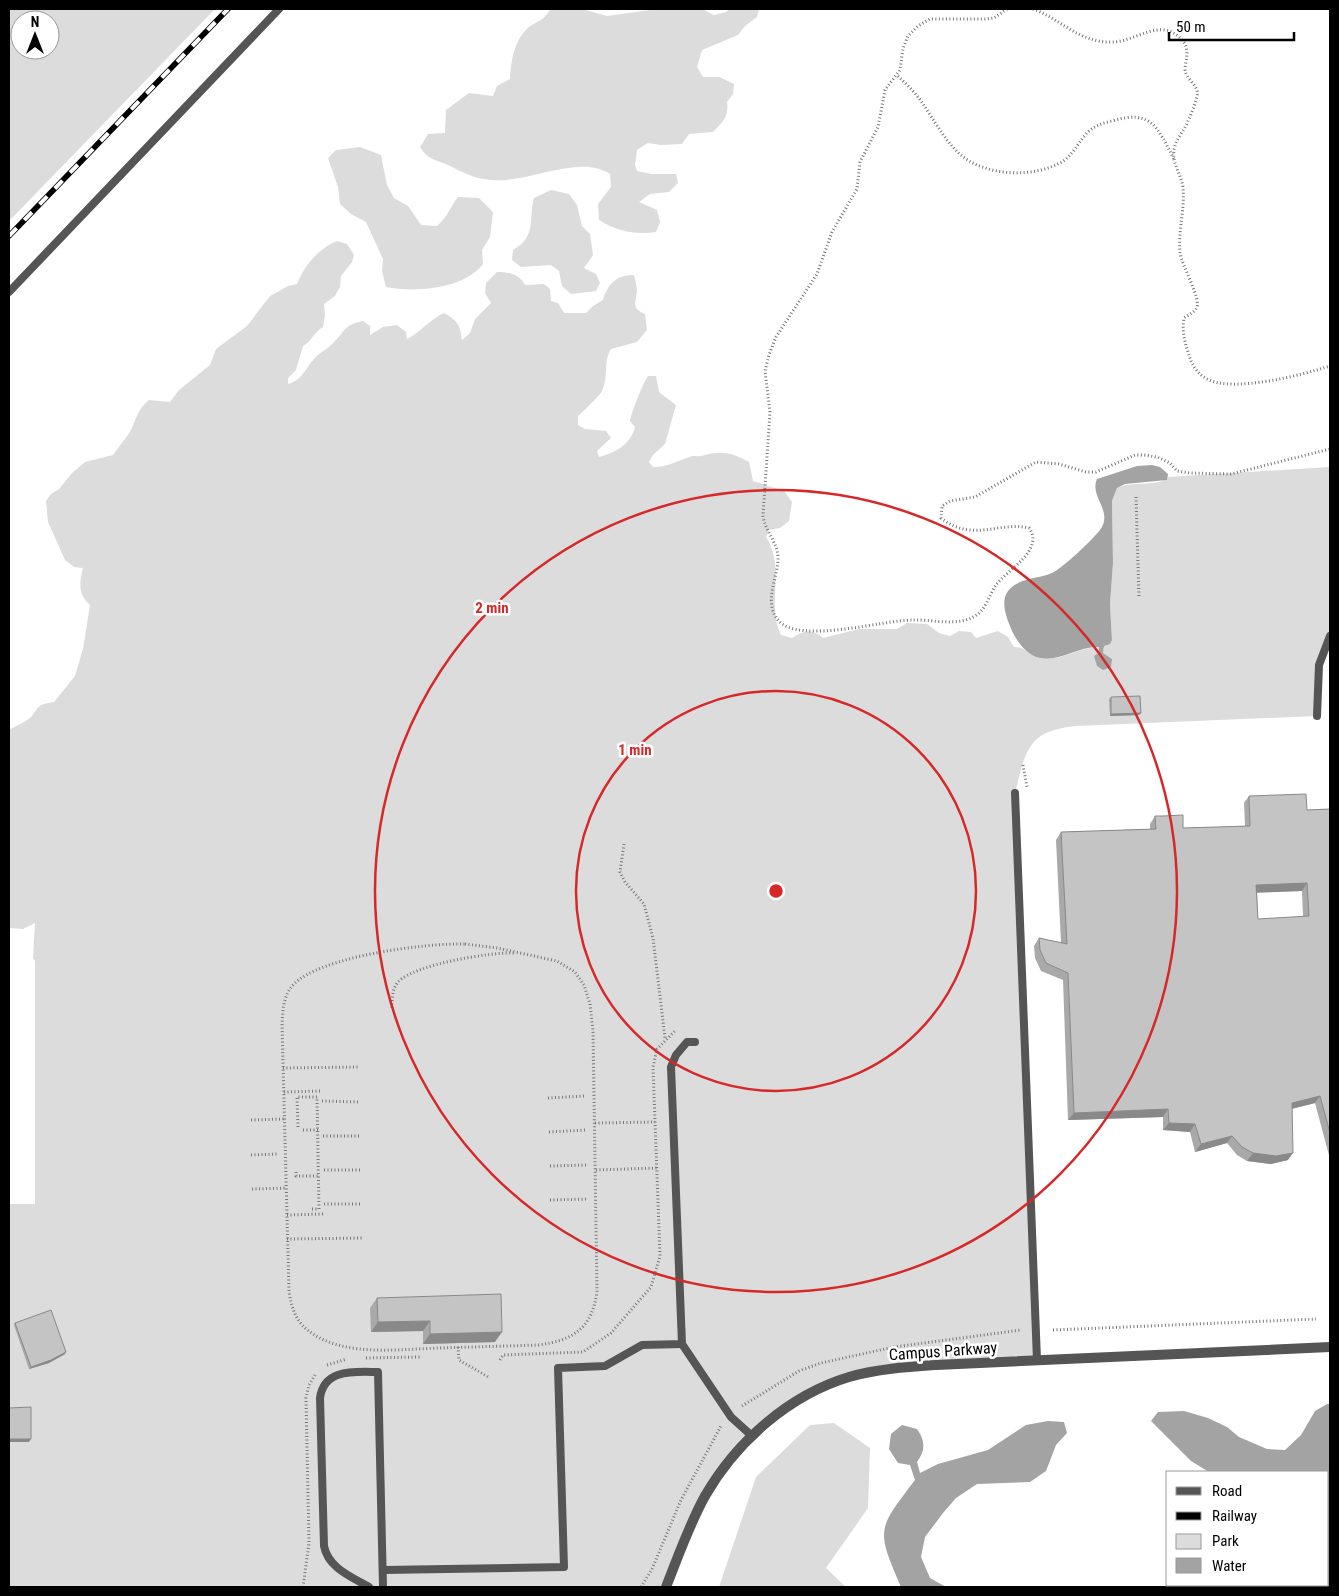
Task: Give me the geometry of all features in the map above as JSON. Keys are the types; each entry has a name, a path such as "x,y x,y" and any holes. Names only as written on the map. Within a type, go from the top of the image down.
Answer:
{"street":[{"name":"Campus Parkway","path":"666,1587 706,1496 724,1469 752,1436 796,1402 826,1386 850,1377 912,1366 1330,1347"}],"lane":[{"path":"9,292 279,9"},
{"path":"1317,716 1319,665 1330,636"},
{"path":"1015,793 1037,1360"},
{"path":"695,1042 687,1042 676,1055 671,1067 682,1344 731,1417 752,1436"},
{"path":"383,1570 564,1567 558,1368 605,1366 642,1345 682,1344"},
{"path":"369,1587 333,1564 327,1556 324,1546 320,1398 326,1382 338,1374 378,1372 383,1587"}],"path":[{"path":"1007,9 994,18 930,19 918,26 908,36 903,48 898,76 882,96 881,116 860,162 857,189 832,232 817,274 776,337 765,371 770,412 763,516 764,527 776,549 778,557 772,597 772,606 778,620 793,629 841,630 911,620 958,621 975,617 982,611 996,585 1019,563 1030,549 1033,539 1032,531 1021,526 974,531 947,522 941,518 942,506 950,501 975,497 1036,462 1059,464 1086,472 1096,472 1135,455 1144,455 1157,457 1170,463 1177,470 1198,474 1231,474 1320,454 1330,449"},
{"path":"1033,9 1044,13 1080,37 1112,42 1157,29 1167,29 1183,41 1187,49 1186,72 1197,91 1197,96 1188,121 1178,138 1174,153 1183,188 1180,252 1183,267 1194,289 1198,305 1196,310 1184,318 1184,340 1190,360 1199,373 1208,380 1250,384 1288,377 1330,366"},
{"path":"898,76 919,98 953,147 972,163 995,172 1014,173 1037,170 1062,162 1088,132 1100,123 1134,115 1147,120 1157,129 1175,161"},
{"path":"1136,497 1139,598"},
{"path":"1023,765 1026,787"},
{"path":"624,844 620,872 625,882 644,904 653,938 665,1039"},
{"path":"432,945 475,945 533,955 563,964 575,972 584,985 592,1016 596,1170 596,1292 593,1310 586,1324 574,1334 549,1343 458,1347 391,1349 354,1347 335,1344 311,1333 300,1323 293,1312 289,1292 282,1019 286,997 294,984 316,970 384,952 432,945"},
{"path":"392,1008 392,994 396,984 416,972 490,953 533,955"},
{"path":"500,1360 503,1355 583,1352 611,1333 641,1302 655,1280 660,1256 654,1057 665,1039 675,1031"},
{"path":"283,1068 359,1067"},
{"path":"284,1092 322,1091"},
{"path":"548,1098 585,1096"},
{"path":"298,1127 298,1097 317,1097 319,1209 311,1209"},
{"path":"322,1101 360,1102"},
{"path":"251,1120 284,1119"},
{"path":"595,1124 655,1122"},
{"path":"303,1130 318,1130"},
{"path":"549,1132 586,1130"},
{"path":"323,1136 360,1136"},
{"path":"251,1155 279,1154"},
{"path":"550,1166 587,1165"},
{"path":"596,1170 657,1168"},
{"path":"324,1170 361,1170"},
{"path":"296,1172 296,1176 319,1176"},
{"path":"252,1189 286,1188"},
{"path":"550,1200 588,1199"},
{"path":"324,1204 362,1204"},
{"path":"286,1215 324,1214"},
{"path":"287,1239 363,1238"},
{"path":"1053,1330 1316,1319"},
{"path":"458,1347 459,1360 490,1378"},
{"path":"391,1349 392,1358"},
{"path":"641,1587 652,1569 681,1500 721,1426"}],"green space":[{"path":"9,9 215,9 9,221"},
{"path":"582,9 607,16 657,9 702,9 714,15 730,9 759,9 757,17 745,26 738,35 702,50 697,67 703,77 719,77 734,84 733,94 727,102 726,115 720,125 713,132 689,134 682,144 661,145 648,143 637,150 635,165 637,171 651,174 676,174 678,183 669,192 650,194 639,202 657,210 660,222 656,232 626,231 612,227 599,220 598,204 611,187 610,174 598,168 568,168 520,178 491,180 469,175 432,159 420,147 428,134 445,133 446,110 469,93 493,96 497,86 510,79 512,58 517,44 529,27 543,18 550,10"},
{"path":"360,147 381,155 387,185 394,198 408,206 421,225 437,226 458,197 479,198 493,212 490,237 482,250 483,264 475,272 452,284 438,287 398,289 386,287 382,271 383,259 366,222 351,214 340,204 338,187 328,158 336,150"},
{"path":"551,190 569,194 577,205 582,226 590,234 593,255 584,268 596,274 600,283 596,291 571,294 562,286 559,271 551,265 521,267 512,260 513,250 521,245 529,233 534,198"},
{"path":"337,241 347,244 354,255 352,262 341,276 340,287 335,296 324,304 323,327 303,346 296,370 288,378 288,384 297,380 317,356 331,345 345,329 352,324 363,321 370,326 370,335 383,327 397,325 406,332 407,339 444,313 457,324 462,340 470,333 475,319 491,303 485,293 486,283 497,272 513,274 520,278 525,285 544,284 550,289 551,301 558,303 564,313 586,313 603,300 614,281 628,275 634,275 637,291 635,305 638,310 645,314 647,330 637,342 611,349 607,359 602,391 578,416 578,425 585,429 606,431 611,438 597,451 599,457 622,447 633,433 635,427 630,421 646,379 648,376 656,376 659,392 676,405 665,444 653,455 649,462 653,467 668,465 692,456 726,453 749,462 753,481 784,491 792,502 789,521 780,528 769,530 766,537 775,561 775,611 777,623 781,635 792,638 800,633 808,632 815,633 823,638 859,629 897,629 907,623 927,624 939,633 950,636 959,631 971,632 976,638 998,631 1008,637 1014,647 1046,659 1100,647 1099,652 1094,656 1112,659 1103,653 1104,646 1112,640 1110,604 1113,563 1112,501 1117,488 1159,482 1168,477 1330,467 1330,636 1324,647 1317,716 1076,726 1047,733 1038,738 1031,745 1022,765 1015,793 1037,1360 849,1377 772,1419 713,1484 666,1587 9,1587 9,1204 35,1204 35,961 33,958 35,923 23,929 9,928 9,730 29,719 41,705 54,702 75,676 83,649 90,605 83,597 80,588 83,568 74,567 65,560 48,522 46,501 85,462 113,455 130,432 139,412 149,400 170,402 179,390 210,365 216,349 247,326 270,296 288,286 297,284 313,258 324,248"},
{"path":"834,1423 870,1448 868,1508 826,1568 846,1587 719,1587 756,1477 810,1425"}],"water":[{"path":"1152,465 1160,467 1168,474 1167,480 1125,484 1117,488 1112,501 1113,563 1110,604 1112,640 1110,644 1104,646 1103,653 1112,659 1111,667 1103,670 1097,666 1094,656 1099,652 1099,647 1092,647 1047,659 1031,655 1018,641 1009,624 1004,600 1007,593 1018,583 1049,574 1063,566 1100,530 1104,523 1104,517 1096,492 1097,479 1137,466"},
{"path":"1330,1404 1330,1587 1211,1587 1329,1586 1329,1471 1207,1471 1191,1461 1151,1421 1158,1412 1184,1411 1208,1418 1227,1427 1239,1437 1267,1449 1285,1450 1301,1435 1315,1411"},
{"path":"1048,1421 1064,1422 1067,1433 1056,1445 1046,1471 1030,1482 977,1484 956,1498 925,1537 921,1557 930,1578 946,1587 901,1587 887,1553 884,1530 893,1510 915,1480 910,1465 898,1463 889,1449 891,1434 902,1425 917,1429 922,1437 923,1445 922,1453 917,1462 920,1473 938,1464 988,1450 1026,1425"}],"building":[{"path":"1140,696 1141,713 1111,714 1111,697"},
{"path":"1306,794 1307,810 1330,809 1330,1133 1320,1096 1292,1103 1293,1153 1276,1156 1253,1153 1242,1147 1232,1136 1201,1144 1195,1124 1169,1123 1168,1109 1074,1113 1068,973 1046,963 1040,950 1039,938 1067,944 1061,832 1156,829 1155,816 1183,815 1183,828 1250,826 1249,796","holes":["1307,883 1309,916 1258,919 1256,885"]},
{"path":"501,1294 502,1332 430,1334 430,1321 378,1322 377,1298"},
{"path":"51,1310 66,1352 31,1367 15,1323"},
{"path":"31,1407 31,1439 9,1439 9,1408"}],"railway":[{"path":"9,236 228,9"}]}
